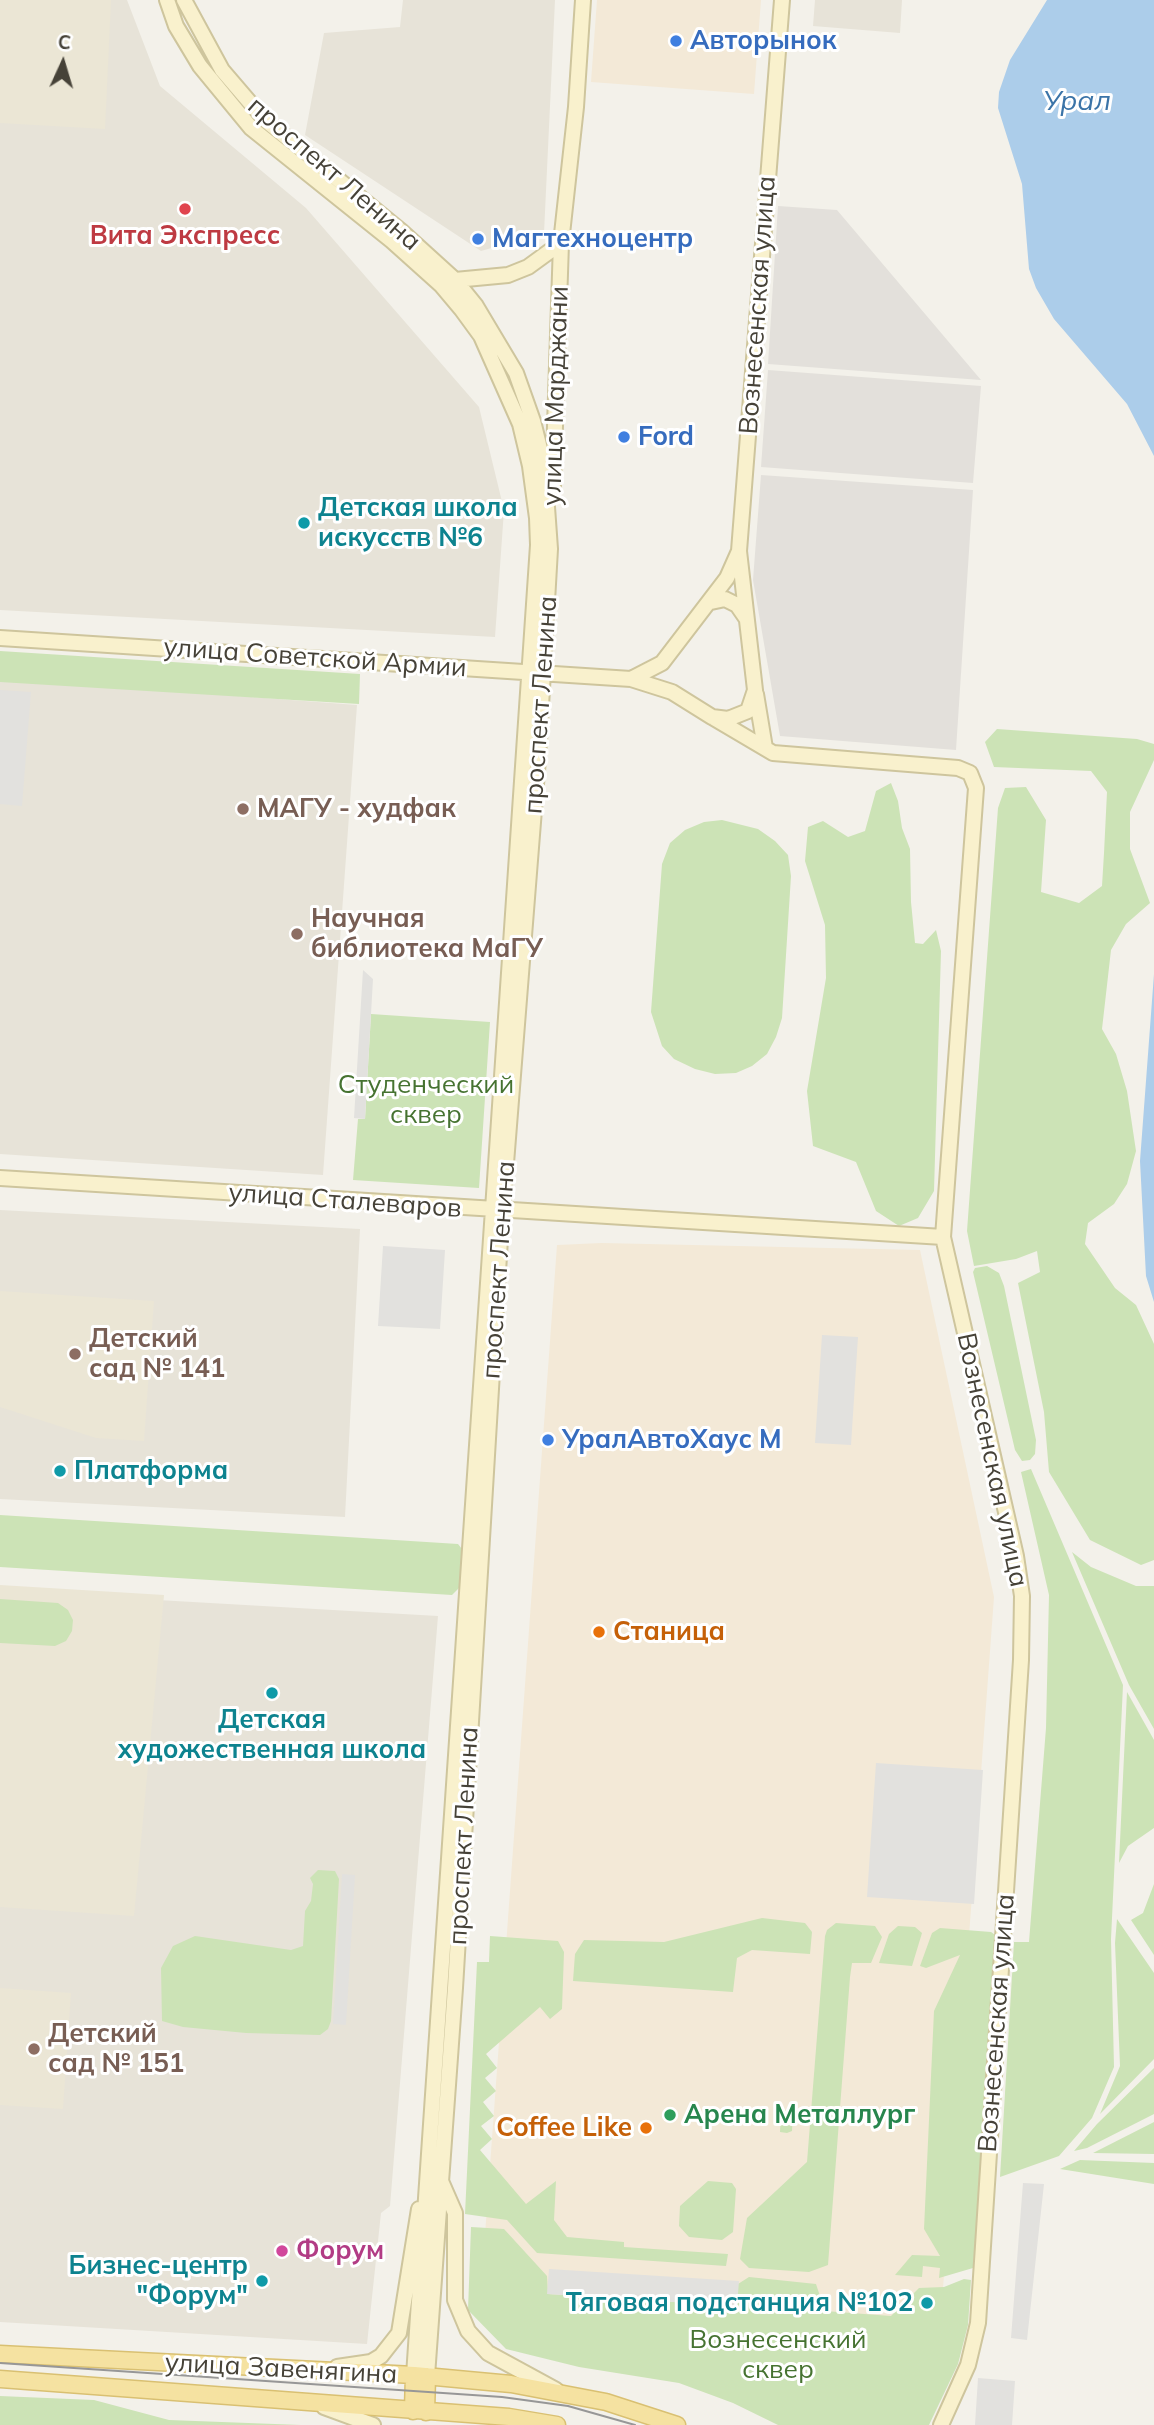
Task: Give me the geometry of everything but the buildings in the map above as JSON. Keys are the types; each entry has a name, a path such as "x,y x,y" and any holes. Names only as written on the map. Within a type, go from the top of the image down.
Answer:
{"main road":[{"name":"проспект Ленина","path":"167,0 176,26 200,65 251,128 393,241 441,285 481,337 520,424 530,466 538,545 536,673"},
{"name":"проспект Ленина","path":"184,0 222,70 264,120 401,231 455,280 492,330 516,373 544,465 550,549 536,673 497,1211 419,2418"},
{"name":"улица Марджани","path":"550,549 561,243 576,107 583,0"},
{"name":"Вознесенская улица","path":"711,602 734,567 739,551 782,0"},
{"name":"улица Марджани","path":"455,280 508,275 528,267 561,243"},
{"path":"739,551 755,690 769,750"},
{"path":"631,679 662,663 711,602 725,599 737,605 747,620"},
{"name":"улица Советской Армии","path":"0,638 631,679 671,692"},
{"path":"662,663 664,684 671,692 769,750"},
{"path":"712,717 738,718 748,711 755,690"},
{"name":"Вознесенская улица","path":"769,750 958,768 974,778 976,788 943,1237 1016,1556 1022,1609 1021,1660 978,2323 968,2365 941,2425"},
{"name":"улица Сталеваров","path":"0,1178 943,1237"},
{"name":"проспект Ленина","path":"316,2370 371,2362 381,2356 399,2333 413,2231 434,2178"},
{"name":"улица Завенягина","path":"434,2178 455,2213 455,2301 468,2331 488,2353 560,2392"},
{"name":"улица Завенягина","path":"0,2354 421,2375 560,2392 606,2402 677,2425"},
{"name":"улица Завенягина","path":"0,2379 313,2403 419,2418 509,2417 556,2425"},
{"name":"улица Завенягина","path":"313,2403 373,2425"},
{"path":"472,2425 509,2417"}],"shaded area":[{"path":"0,0 127,0 160,86 306,208 479,407 504,510 495,637 0,610"},
{"path":"0,0 111,0 105,129 0,123"},
{"path":"403,0 555,0 544,233 481,251 305,135 324,33 400,27"},
{"name":"Авторынок","path":"597,0 761,0 754,94 591,82"},
{"path":"815,0 902,0 900,33 813,26"},
{"path":"778,206 837,210 981,380 768,364"},
{"path":"768,370 981,386 973,483 761,467"},
{"path":"761,475 973,490 956,750 780,736 753,580"},
{"path":"0,678 357,705 323,1175 0,1154"},
{"path":"0,690 31,692 22,806 0,804"},
{"path":"363,970 373,979 365,1119 354,1118"},
{"path":"0,1210 360,1229 345,1517 0,1499"},
{"path":"602,1243 920,1250 994,1597 940,2329 479,2317 557,1245"},
{"path":"383,1246 445,1250 440,1329 378,1326"},
{"name":"Детский сад № 141","path":"0,1291 154,1301 144,1441 96,1438 0,1407"},
{"path":"822,1335 858,1337 851,1445 815,1443"},
{"path":"0,1585 164,1595 134,1916 0,1907"},
{"path":"0,1591 438,1616 390,2206 381,2213 367,2344 0,2322"},
{"path":"876,1763 983,1770 974,1904 867,1897"},
{"path":"342,1874 355,1875 346,2025 333,2024"},
{"name":"Детский сад № 151","path":"0,1988 71,1993 63,2109 0,2105"},
{"path":"1023,2183 1044,2184 1027,2340 1011,2338"},
{"path":"549,2269 739,2281 737,2306 547,2294"},
{"path":"978,2378 1015,2381 1012,2425 975,2425"}],"green space":[{"path":"0,651 360,674 359,704 0,682"},
{"path":"997,729 1137,739 1154,744 1154,760 1130,812 1130,849 1150,903 1126,924 1111,950 1102,1029 1116,1054 1127,1091 1136,1151 1127,1184 1114,1204 1088,1223 1085,1244 1115,1288 1136,1305 1154,1344 1154,1560 1141,1565 1090,1540 1049,1472 1044,1412 1018,1283 1040,1272 1037,1251 1016,1259 974,1266 967,1231 998,808 1005,788 1026,787 1046,820 1041,892 1079,903 1102,886 1104,853 1107,792 1091,771 994,767 985,742"},
{"path":"891,783 910,849 915,943 923,944 936,930 941,951 934,1191 918,1218 899,1226 876,1211 856,1162 813,1146 807,1091 826,978 825,925 805,861 808,827 823,821 848,837 865,831 876,791"},
{"path":"722,820 758,829 775,841 788,855 791,876 782,1018 776,1037 767,1054 752,1066 736,1073 715,1074 695,1069 674,1059 662,1046 651,1012 662,864 670,843 685,830 704,822"},
{"name":"Студенческий сквер","path":"371,1014 490,1022 479,1188 353,1180 358,1119 365,1119"},
{"path":"987,1266 999,1273 1004,1286 1036,1440 1035,1454 1030,1460 1022,1461 1015,1450 973,1272 975,1268"},
{"path":"1031,1469 1123,1685 1111,1939 1114,2067 1092,2118 1059,2156 1000,2177 1014,1942 1029,1942 1046,1728 1049,1595 1021,1472"},
{"path":"0,1515 458,1544 462,1549 460,1587 452,1595 0,1567"},
{"path":"1072,1552 1091,1567 1136,1586 1154,1586 1154,1729 1129,1685"},
{"path":"0,1599 58,1603 68,1610 73,1620 72,1631 66,1641 55,1646 0,1643"},
{"path":"1127,1692 1154,1740 1154,1828 1128,1846 1119,1863"},
{"path":"318,1870 335,1871 339,1879 331,2021 328,2029 320,2035 246,2033 183,2027 162,2021 161,1968 173,1946 195,1936 291,1950 303,1946 305,1911 311,1901 313,1884 310,1878"},
{"path":"1154,1884 1154,1955 1131,1920 1143,1913"},
{"path":"762,1918 805,1923 812,1932 810,1954 752,1950 737,1958 733,1992 573,1981 575,1954 584,1940 664,1942"},
{"path":"1117,1919 1154,1973 1154,2059 1100,2114 1120,2066 1115,1943"},
{"path":"836,1923 875,1926 882,1937 871,1963 852,1963 828,2265 809,2272 749,2268 740,2259 747,2218 807,2162 825,1936 827,1930"},
{"path":"898,1926 915,1927 922,1933 912,1966 879,1963 889,1934"},
{"path":"940,1928 991,1932 998,1937 973,2268 939,2278 940,2268 923,2266 922,2277 895,2275 912,2255 940,2256 924,2229 934,2011 960,1955 926,1968 920,1966 932,1933"},
{"path":"490,1936 558,1941 564,1952 562,2009 550,2019 540,2007 486,2054 497,2068 485,2078 496,2091 483,2102 494,2116 481,2126 492,2139 480,2150 526,2204 556,2181 554,2220 567,2237 624,2242 624,2247 728,2254 726,2266 537,2253 507,2220 465,2214 477,1962 489,1962"},
{"path":"1154,2068 1154,2114 1087,2148 1074,2151 1097,2124"},
{"path":"781,2110 793,2111 792,2131 787,2133 780,2132"},
{"path":"1154,2122 1154,2154 1093,2153"},
{"path":"1080,2160 1154,2163 1154,2184 1060,2169"},
{"path":"708,2181 732,2183 736,2189 733,2232 722,2240 689,2237 679,2226 680,2206"},
{"name":"Вознесенский cквер","path":"471,2227 504,2229 547,2276 548,2294 736,2306 738,2284 749,2277 816,2284 825,2311 891,2316 919,2288 944,2287 964,2279 971,2280 968,2325 958,2364 929,2425 778,2425 733,2403 679,2383 579,2367 506,2349 468,2310"},
{"path":"0,2396 94,2400 169,2420 301,2425 0,2425"}],"water":[{"name":"Урал","path":"1047,0 1154,0 1154,456 1127,404 1054,319 1036,288 1029,269 1022,184 998,108 999,92 1010,60"},
{"path":"1154,974 1154,1302 1146,1276 1140,1161"}],"tram line":[{"path":"0,2363 502,2397 568,2406 635,2425"}],"place":[{"name":"Авторынок","path":"676,41"},
{"name":"Вита Экспресс","path":"185,209"},
{"name":"Магтехноцентр","path":"478,239"},
{"name":"Ford","path":"624,437"},
{"name":"Детская школа искусств №6","path":"304,523"},
{"name":"МАГУ - худфак","path":"243,809"},
{"name":"Научная библиотека МаГУ","path":"297,934"},
{"name":"Детский сад № 141","path":"75,1354"},
{"name":"УралАвтоХаус М","path":"548,1440"},
{"name":"Платформа","path":"60,1471"},
{"name":"Станица","path":"599,1632"},
{"name":"Детская художественная школа","path":"272,1693"},
{"name":"Детский сад № 151","path":"34,2049"},
{"name":"Арена Металлург","path":"670,2115"},
{"name":"Coffee Like","path":"646,2128"},
{"name":"Форум","path":"282,2251"},
{"name":"Бизнес-центр \"Форум\"","path":"262,2281"},
{"name":"Тяговая подстанция №102","path":"927,2303"}]}
